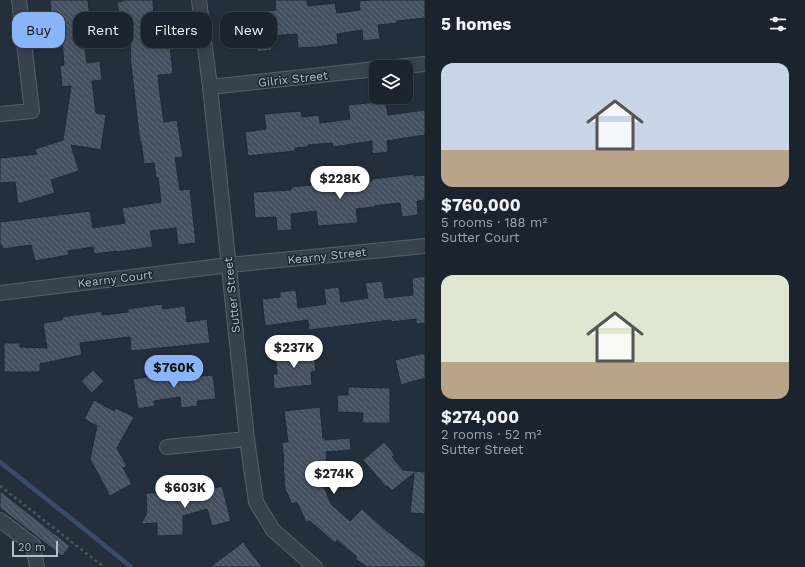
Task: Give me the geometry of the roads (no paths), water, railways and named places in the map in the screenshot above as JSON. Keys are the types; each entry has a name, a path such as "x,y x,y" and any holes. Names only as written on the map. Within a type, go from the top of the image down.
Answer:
{"street":[{"path":"0,114 32,111 18,0"},
{"name":"Sutter Street","path":"199,0 210,87 247,438 256,502 273,530 315,567"},
{"path":"413,65 425,64"},
{"name":"Gilrix Street","path":"210,87 369,70"},
{"name":"Kearny Street","path":"229,265 425,246"},
{"name":"Kearny Court","path":"0,293 229,265"},
{"path":"167,447 247,438"},
{"path":"0,520 33,545 36,567"}],"waterway":[{"path":"0,462 131,567"}]}
